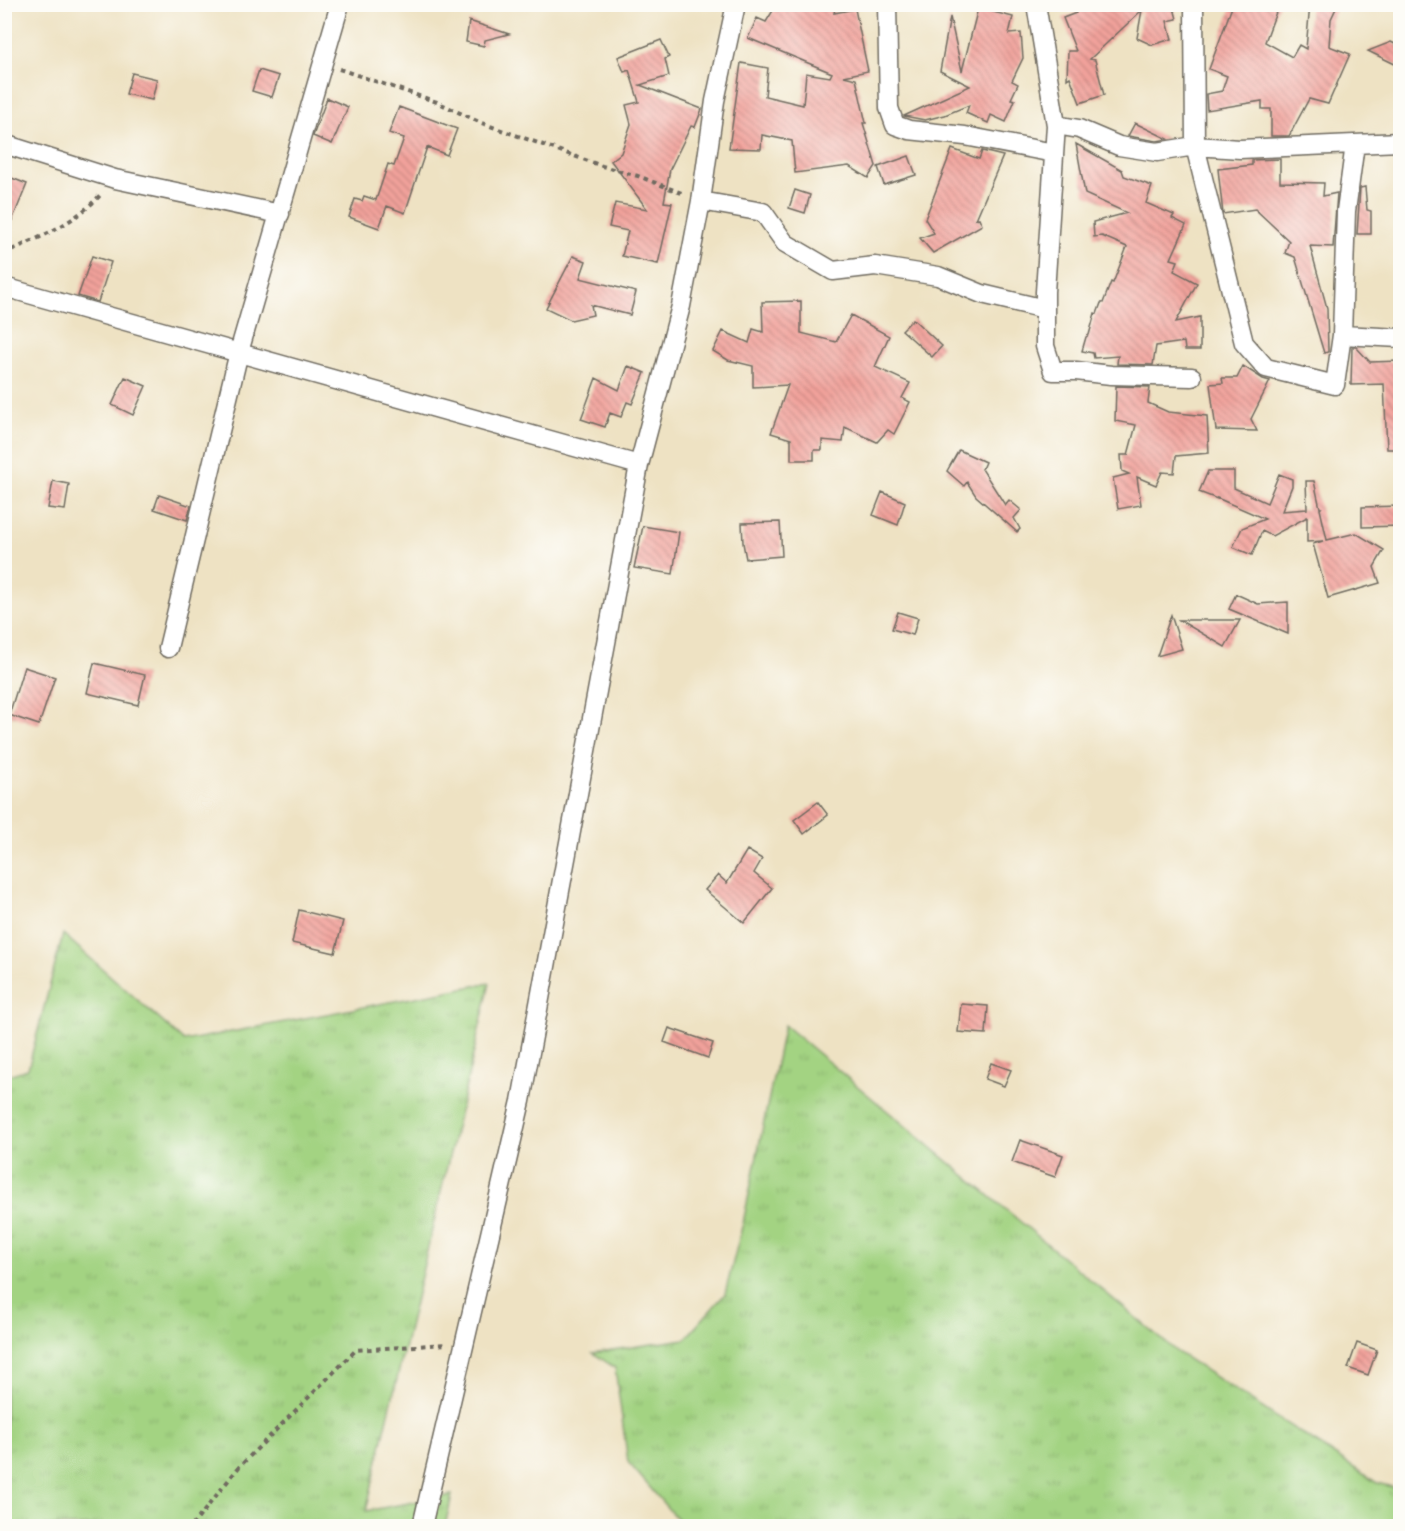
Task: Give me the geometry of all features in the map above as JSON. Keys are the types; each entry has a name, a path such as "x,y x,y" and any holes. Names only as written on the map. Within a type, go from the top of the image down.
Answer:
{"street":[{"path":"168,648 239,352 340,4"},
{"path":"422,1527 521,1101 639,465 681,306 701,201 716,100 736,4"},
{"path":"887,4 889,108 895,125 909,130 965,136 1054,153"},
{"path":"1036,4 1056,125 1045,309 1045,346 1053,370 1111,375 1192,376"},
{"path":"1194,4 1195,146 1244,343 1266,368 1335,385 1342,335 1346,211 1355,144"},
{"path":"1056,125 1079,129 1119,146 1157,152 1195,146 1240,149 1401,142"},
{"path":"4,144 115,179 280,214"},
{"path":"701,201 763,212 785,243 833,271 875,266 938,276 982,294 1045,309"},
{"path":"4,287 639,465"},
{"path":"1342,335 1401,338"}],"path":[{"path":"324,63 437,102 479,122 602,166 638,176 701,201"},
{"path":"4,253 63,225 88,209 115,179"},
{"path":"192,1527 239,1467 287,1416 356,1350 465,1342"}],"green space":[{"path":"63,934 184,1041 490,983 366,1511 452,1495 445,1526 5,1526 5,1076 28,1069"},
{"path":"784,1025 1177,1352 1377,1483 1400,1489 1400,1526 683,1526 628,1462 615,1368 593,1353 685,1339 725,1294 743,1223"}],"building":[{"path":"777,4 835,8 834,13 855,9 868,71 844,76 856,79 866,123 863,123 876,166 868,178 849,166 795,173 792,141 762,135 761,149 729,148 741,63 768,68 765,96 803,105 806,73 830,77 832,73 748,38 757,18 766,22"},
{"path":"1091,4 1173,4 1177,19 1167,21 1172,39 1152,45 1137,38 1142,10 1090,59 1095,60 1104,95 1080,103 1070,77 1067,79 1068,51 1076,51 1063,18 1076,13 1075,9"},
{"path":"1233,4 1279,4 1265,42 1292,57 1299,45 1306,49 1310,4 1338,4 1331,19 1329,46 1350,54 1328,104 1309,99 1289,136 1271,136 1271,109 1262,109 1262,101 1207,110 1206,94 1222,91 1227,76 1209,69"},
{"path":"978,8 1013,17 1009,34 1021,33 1023,58 1012,81 1018,84 1011,99 1015,100 1006,122 991,115 988,123 966,113 969,105 925,120 904,116 970,86 940,71 950,17 962,71"},
{"path":"469,21 509,34 485,40 484,46 466,42"},
{"path":"661,40 669,57 665,59 669,76 640,85 702,109 695,127 691,126 670,169 664,202 672,203 658,264 622,256 628,231 609,227 615,203 647,209 611,161 621,153 631,124 626,105 639,102 629,70 624,72 618,57"},
{"path":"1391,42 1401,47 1401,67 1368,51"},
{"path":"259,70 279,76 272,97 252,91"},
{"path":"132,73 157,79 152,100 126,94"},
{"path":"327,98 348,107 332,144 313,136"},
{"path":"399,107 457,129 447,155 427,147 405,213 387,206 379,228 349,217 355,199 362,201 364,196 376,200 388,164 394,166 404,138 389,133"},
{"path":"1135,123 1168,139 1157,141 1128,136"},
{"path":"1076,144 1122,170 1124,176 1152,186 1146,203 1174,215 1172,218 1186,225 1171,259 1178,261 1174,271 1197,283 1176,322 1200,317 1200,350 1185,350 1184,342 1156,346 1153,365 1117,364 1118,356 1094,358 1093,353 1082,351 1095,313 1097,314 1103,303 1111,282 1113,283 1127,247 1102,236 1094,237 1093,222 1127,213 1085,194"},
{"path":"952,149 979,159 982,151 1003,156 976,219 979,218 982,225 933,253 920,238 934,233 925,219"},
{"path":"909,156 916,175 884,185 878,167"},
{"path":"1280,159 1280,182 1324,183 1323,196 1337,193 1333,247 1310,246 1327,308 1328,352 1324,353 1295,257 1285,253 1289,241 1255,209 1223,214 1218,169 1252,165 1252,160"},
{"path":"4,175 27,184 5,238 4,238"},
{"path":"1365,187 1367,210 1371,211 1371,234 1357,234 1360,188"},
{"path":"795,190 810,195 805,213 789,208"},
{"path":"92,256 111,262 98,302 78,296"},
{"path":"573,256 586,261 580,278 636,292 630,315 591,305 593,315 571,320 546,308"},
{"path":"801,301 801,333 836,342 851,315 889,336 875,367 910,383 902,398 910,402 894,434 888,430 877,442 845,427 843,442 822,440 822,450 814,450 814,460 791,460 791,439 771,433 788,385 753,387 753,366 728,360 713,351 723,331 749,343 753,329 763,332 762,302"},
{"path":"913,319 942,346 932,357 902,330"},
{"path":"1352,347 1356,347 1370,362 1401,361 1401,449 1387,449 1384,384 1351,385"},
{"path":"628,366 645,373 632,404 627,402 621,417 610,413 605,427 581,419 596,378 619,390"},
{"path":"1243,366 1270,381 1251,419 1257,431 1216,430 1210,384 1223,383 1222,378 1237,378"},
{"path":"125,377 146,386 133,415 112,405"},
{"path":"1116,386 1150,387 1148,403 1168,412 1207,416 1209,453 1176,456 1174,473 1162,472 1156,485 1137,477 1141,505 1118,509 1113,478 1129,474 1122,471 1121,455 1128,455 1136,425 1115,421"},
{"path":"959,450 985,462 982,469 1005,505 1009,500 1021,510 1014,518 1020,529 1017,532 976,496 967,482 964,486 947,471"},
{"path":"1208,471 1234,471 1234,488 1267,503 1279,474 1292,479 1292,486 1282,511 1307,509 1306,481 1314,481 1327,540 1356,533 1384,550 1374,567 1380,583 1328,598 1313,544 1323,541 1307,542 1307,517 1272,536 1262,531 1252,555 1233,547 1242,528 1265,519 1199,492"},
{"path":"53,481 69,484 65,510 48,508"},
{"path":"882,492 905,502 898,525 873,515"},
{"path":"159,495 191,506 187,520 154,509"},
{"path":"1401,506 1401,526 1362,527 1362,507"},
{"path":"780,522 782,556 746,559 742,523"},
{"path":"643,526 679,532 673,574 634,568"},
{"path":"1236,594 1258,604 1288,602 1288,634 1229,609"},
{"path":"898,612 918,618 913,635 892,629"},
{"path":"1171,615 1182,649 1157,656"},
{"path":"1179,620 1240,620 1225,647"},
{"path":"94,663 145,675 138,705 87,693"},
{"path":"24,667 55,677 39,725 9,715"},
{"path":"818,802 828,815 804,834 794,820"},
{"path":"747,850 762,859 754,873 772,888 744,923 705,890 718,875 727,883"},
{"path":"299,910 343,921 335,953 292,943"},
{"path":"961,1004 988,1006 986,1034 958,1032"},
{"path":"669,1028 713,1043 708,1058 664,1042"},
{"path":"991,1063 1011,1070 1004,1086 985,1079"},
{"path":"1020,1140 1063,1155 1055,1177 1012,1162"},
{"path":"1357,1343 1377,1350 1368,1375 1348,1368"}]}
